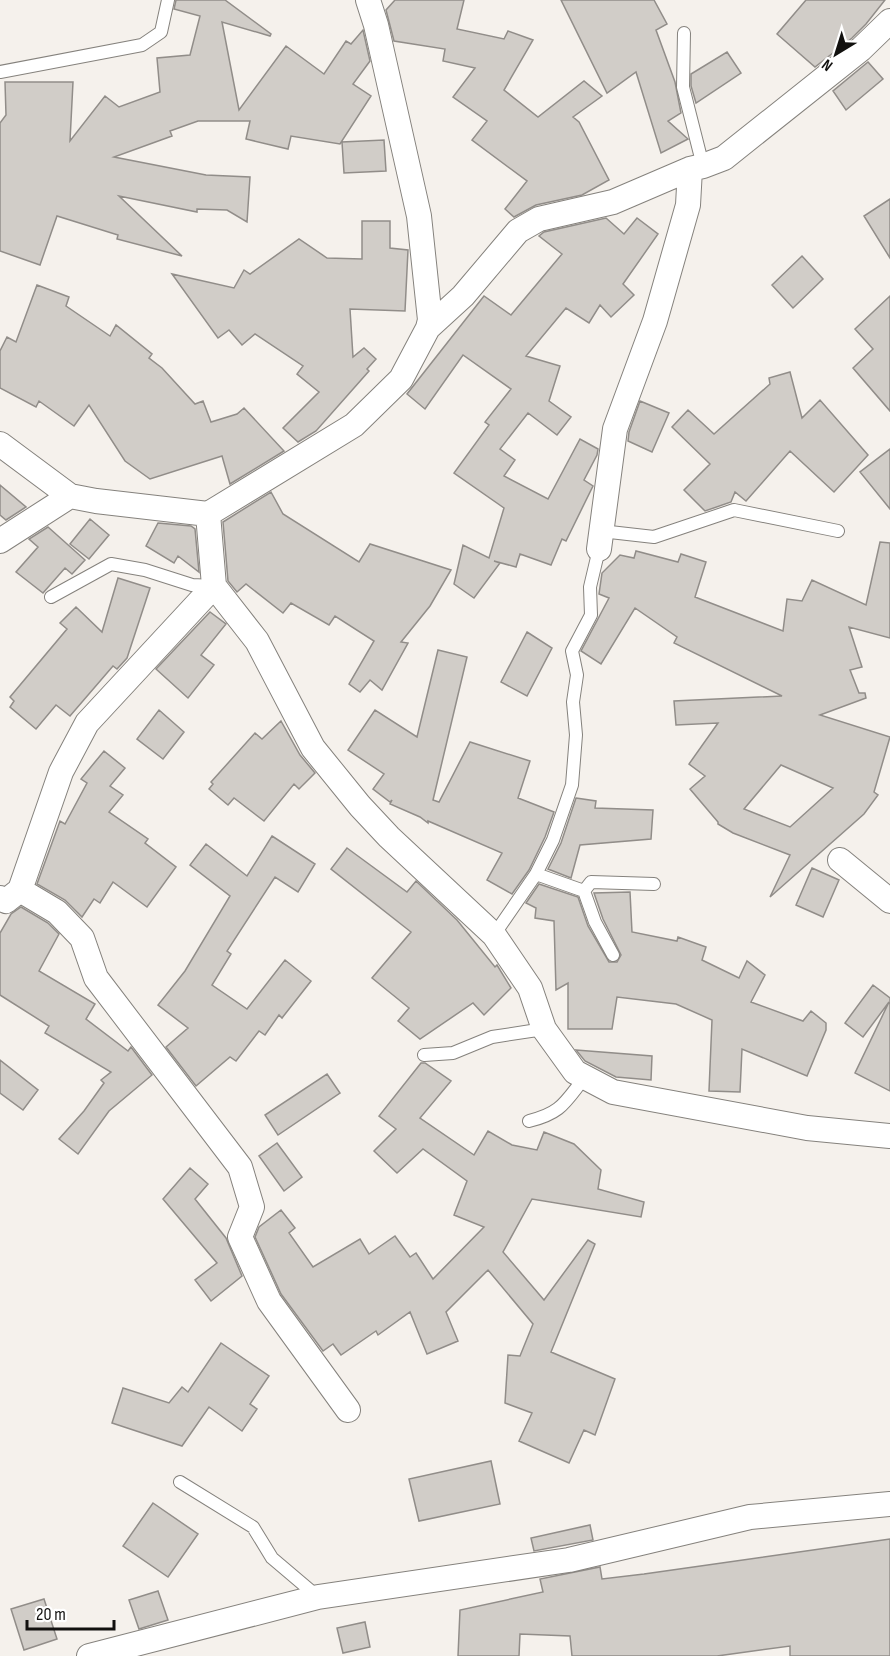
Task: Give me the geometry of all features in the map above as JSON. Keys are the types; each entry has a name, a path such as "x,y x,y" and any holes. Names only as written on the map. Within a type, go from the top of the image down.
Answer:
{"street":[{"path":"0,444 70,496 208,514 354,425 401,378 430,320 419,216 376,25 368,0"},
{"path":"428,328 463,297 518,231 538,219 613,202 724,158 861,49 890,21"},
{"path":"600,540 615,429 655,321 697,168"},
{"path":"0,541 70,496"},
{"path":"208,514 214,586 256,641 313,748 360,806 389,837 494,935 530,988 544,1029 575,1072 613,1092 807,1128 890,1136"},
{"path":"214,586 87,723 61,772 10,894 57,912 82,938 96,978 240,1167 252,1207 240,1237 269,1301 348,1410"},
{"path":"840,860 890,901"},
{"path":"88,1656 318,1597 569,1560 750,1517 890,1504"}],"lane":[{"path":"0,72 142,45 160,32 168,0"},
{"path":"684,33 684,87 697,168"},
{"path":"494,935 536,874 553,840 572,785 576,735 573,702 576,675 572,651 591,615 590,587 600,540 654,537 734,510 838,531"},
{"path":"51,597 111,564 145,570 192,585 214,586"},
{"path":"536,874 584,891"},
{"path":"584,891 591,882 654,884"},
{"path":"584,891 595,922 613,955"},
{"path":"424,1055 453,1053 492,1037 544,1029"},
{"path":"529,1120 548,1116 561,1107 585,1077"},
{"path":"180,1482 253,1527 272,1558 318,1597"}],"building":[{"path":"176,0 225,0 271,34 270,36 222,22 239,110 286,46 324,74 346,41 351,44 363,30 370,61 353,84 371,96 340,144 291,136 288,149 246,139 250,121 198,121 170,131 172,136 114,157 206,175 250,177 247,222 227,210 197,209 197,212 119,196 182,256 117,239 118,235 57,216 40,265 0,251 0,123 6,115 5,82 73,82 70,141 105,96 119,107 160,92 157,58 190,55 200,16 174,9"},
{"path":"395,0 464,0 457,29 504,39 508,31 533,40 504,90 538,117 584,81 602,96 573,117 579,122 609,180 582,195 536,205 514,217 505,209 527,181 472,140 487,121 453,97 475,68 443,61 445,49 394,41 386,10"},
{"path":"561,0 654,0 667,24 656,30 675,82 681,113 668,121 688,139 661,153 636,72 607,93"},
{"path":"806,0 885,0 852,38 815,67 777,34"},
{"path":"727,52 741,73 696,103 691,86 691,74"},
{"path":"868,62 883,79 846,110 833,91"},
{"path":"384,140 386,171 344,173 342,142"},
{"path":"890,199 890,258 864,216"},
{"path":"606,218 624,234 637,218 658,234 623,284 634,295 611,317 600,305 589,323 566,308 526,356 560,366 549,401 571,417 557,435 528,413 500,449 515,460 504,476 548,499 580,439 598,449 584,480 593,486 566,541 562,539 551,565 520,554 516,567 494,561 500,563 474,598 454,584 463,545 489,558 504,508 454,473 489,425 485,422 511,389 463,355 425,409 407,394 484,296 511,315 562,254 539,236 544,232"},
{"path":"362,221 390,221 390,248 408,250 405,311 350,309 353,357 364,348 376,359 367,369 369,371 316,431 298,442 283,428 319,392 297,374 303,366 255,334 242,345 229,330 218,338 172,274 234,288 244,270 250,274 299,239 327,258 362,259"},
{"path":"802,256 823,279 793,308 772,285"},
{"path":"37,285 69,297 66,306 110,336 116,325 152,354 149,358 162,368 195,404 203,401 211,422 237,414 244,408 284,451 230,484 222,456 150,479 125,461 89,405 74,426 39,401 36,407 0,388 0,351 7,337 16,342"},
{"path":"890,296 890,411 853,368 873,349 855,329"},
{"path":"790,372 802,418 820,400 868,455 834,492 790,451 746,501 735,492 731,502 705,511 684,490 710,464 672,427 688,410 714,434 770,384 769,378"},
{"path":"640,401 669,413 652,452 628,441"},
{"path":"890,449 890,509 860,472"},
{"path":"0,485 26,507 6,520 0,515"},
{"path":"271,492 283,514 359,562 370,544 451,570 430,606 401,642 408,643 382,690 370,680 360,692 349,684 374,641 335,616 329,625 291,603 283,613 246,584 237,592 228,581 223,522"},
{"path":"90,519 109,535 89,559 70,544"},
{"path":"158,523 191,526 195,529 199,572 178,556 174,563 146,546"},
{"path":"48,527 85,560 72,574 65,568 43,593 16,572 38,547 29,539"},
{"path":"880,542 890,543 890,638 849,627 862,667 850,670 859,693 865,693 866,698 820,715 890,737 874,792 878,795 864,814 770,897 790,855 733,833 718,824 690,789 705,776 689,764 718,723 676,725 674,701 782,696 674,643 677,637 635,608 601,664 581,651 609,598 599,594 602,573 620,555 634,558 636,551 678,562 681,554 706,562 695,597 783,631 787,599 802,601 812,580 866,605","holes":["781,765 833,788 790,827 744,809"]},
{"path":"118,578 150,588 127,658 117,669 113,666 70,716 56,705 36,729 10,707 14,701 10,697 67,629 60,623 76,607 102,632"},
{"path":"210,612 226,624 201,655 214,665 188,698 156,669"},
{"path":"527,632 552,648 527,696 501,682"},
{"path":"438,650 467,657 433,800 439,802 470,742 530,761 518,798 554,812 529,870 512,894 487,880 502,853 428,821 428,823 390,804 392,800 390,802 373,789 384,774 348,750 375,710 417,737"},
{"path":"159,710 184,732 163,759 137,739"},
{"path":"281,721 300,755 315,773 299,789 294,784 264,821 234,798 228,805 209,789 213,784 211,782 255,733 262,739"},
{"path":"104,751 125,768 110,786 123,795 109,812 148,839 145,843 176,867 147,907 113,882 100,903 94,899 82,917 65,900 37,884 60,821 65,824 87,783 81,779"},
{"path":"576,798 596,801 595,808 653,810 651,839 580,845 571,878 548,869 561,843"},
{"path":"272,836 315,864 298,892 275,877 227,951 231,954 212,985 247,1009 285,960 311,981 282,1018 279,1015 265,1035 259,1031 236,1061 230,1057 196,1086 166,1047 188,1028 158,1005 185,971 230,896 190,865 206,844 247,876"},
{"path":"347,848 407,892 416,881 457,920 495,967 497,965 511,988 484,1015 473,1003 420,1039 398,1021 409,1008 372,978 411,932 331,869"},
{"path":"812,868 839,880 823,917 796,905"},
{"path":"539,884 578,897 588,926 609,962 617,962 621,955 603,919 594,893 630,892 632,932 677,941 678,937 706,947 702,960 739,978 747,961 765,975 751,1002 803,1021 811,1011 826,1023 826,1030 807,1076 742,1049 740,1092 709,1091 712,1020 676,1004 617,997 612,1029 568,1029 568,983 556,990 554,921 535,918 536,908 526,903"},
{"path":"21,907 48,923 59,934 39,971 95,1004 86,1019 128,1051 131,1047 152,1075 109,1111 78,1154 59,1139 84,1111 104,1083 101,1080 111,1072 45,1033 49,1026 0,995 0,933 11,914"},
{"path":"873,985 890,998 890,1091 855,1073 889,1002 863,1037 845,1023"},
{"path":"576,1050 652,1056 651,1080 616,1077 585,1061"},
{"path":"0,1060 38,1090 23,1110 0,1093"},
{"path":"421,1063 425,1063 451,1081 420,1118 474,1155 488,1131 512,1145 537,1150 544,1132 574,1144 601,1170 598,1189 644,1202 641,1217 532,1199 503,1252 544,1300 588,1240 595,1244 551,1352 615,1379 595,1435 584,1430 569,1463 519,1441 532,1413 505,1403 508,1355 520,1356 533,1324 488,1270 446,1312 458,1341 427,1354 410,1312 378,1335 376,1331 341,1355 333,1344 323,1351 281,1294 255,1237 259,1227 281,1210 295,1228 289,1233 313,1267 360,1239 369,1254 395,1236 410,1257 416,1253 433,1279 484,1227 454,1215 467,1181 423,1149 397,1173 374,1151 396,1129 379,1116"},
{"path":"327,1074 340,1093 278,1135 265,1115"},
{"path":"277,1143 302,1177 284,1191 259,1156"},
{"path":"190,1168 208,1184 195,1199 226,1238 242,1276 211,1301 195,1280 217,1263 163,1199"},
{"path":"221,1343 269,1376 250,1404 257,1409 242,1431 209,1407 182,1446 112,1423 123,1388 169,1403 182,1387 188,1392"},
{"path":"491,1461 500,1504 419,1521 409,1479"},
{"path":"153,1503 198,1534 168,1577 123,1546"},
{"path":"590,1525 593,1540 534,1551 531,1538"},
{"path":"890,1539 890,1656 790,1656 790,1646 717,1656 572,1656 570,1636 520,1634 519,1656 458,1656 460,1610 543,1592 540,1579 600,1567 602,1579"},
{"path":"158,1591 168,1620 139,1629 129,1600"},
{"path":"44,1599 57,1639 24,1650 11,1609"},
{"path":"365,1622 370,1647 343,1653 337,1628"}]}
